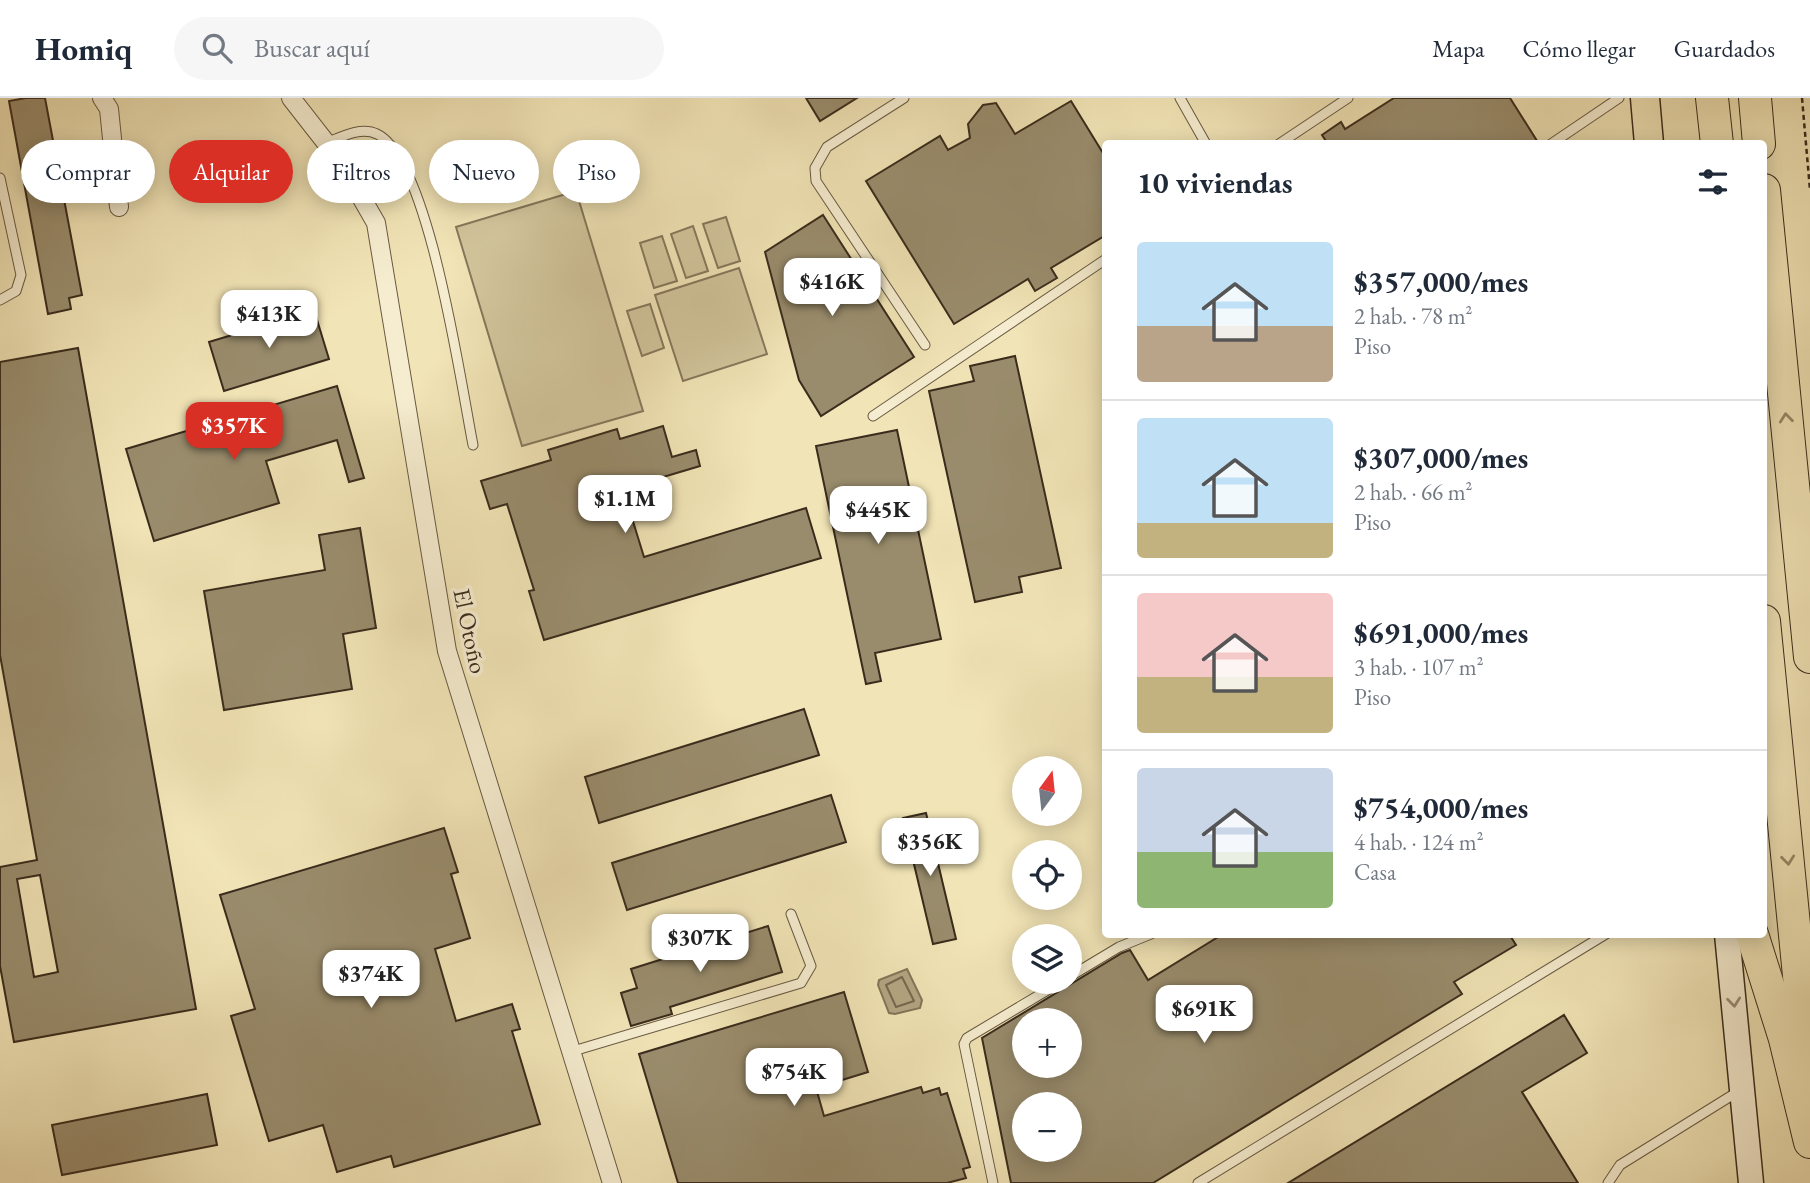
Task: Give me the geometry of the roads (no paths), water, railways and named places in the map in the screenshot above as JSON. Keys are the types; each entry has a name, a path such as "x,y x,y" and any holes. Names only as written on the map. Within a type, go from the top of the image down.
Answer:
{"highway":[{"path":"1712,98 1717,140"},
{"path":"1755,98 1759,140"},
{"path":"1767,220 1810,657"},
{"path":"1767,651 1810,1087"},
{"path":"1753,938 1785,1039 1810,1142"}],"main road":[{"path":"1634,98 1648,135"},
{"path":"1645,98 1648,135"}],"street":[{"path":"102,98 108,109 119,206"},
{"name":"El Otoño","path":"291,98 324,140"},
{"name":"El Otoño","path":"365,203 376,223 447,651 612,1183"},
{"path":"1727,938 1751,1183"}],"lane":[{"path":"904,98 827,147 815,168 816,181 925,345"},
{"path":"1180,98 1204,140"},
{"path":"1285,140 1348,98"},
{"path":"1557,140 1619,98"},
{"path":"335,140 362,131 379,134 385,140"},
{"path":"0,178 21,275 16,291 0,300"},
{"path":"415,191 430,233 473,445"},
{"path":"873,415 1102,262"},
{"path":"570,1052 802,983 811,966 791,914"},
{"path":"1082,969 1119,947 1141,938"},
{"path":"1198,1183 1599,938"},
{"path":"993,1183 964,1044 967,1038 1041,994"},
{"path":"1608,1183 1620,1165 1742,1089"}],"water":[{"path":"907,969 922,1000 920,1008 889,1013 878,985 879,980"}]}
